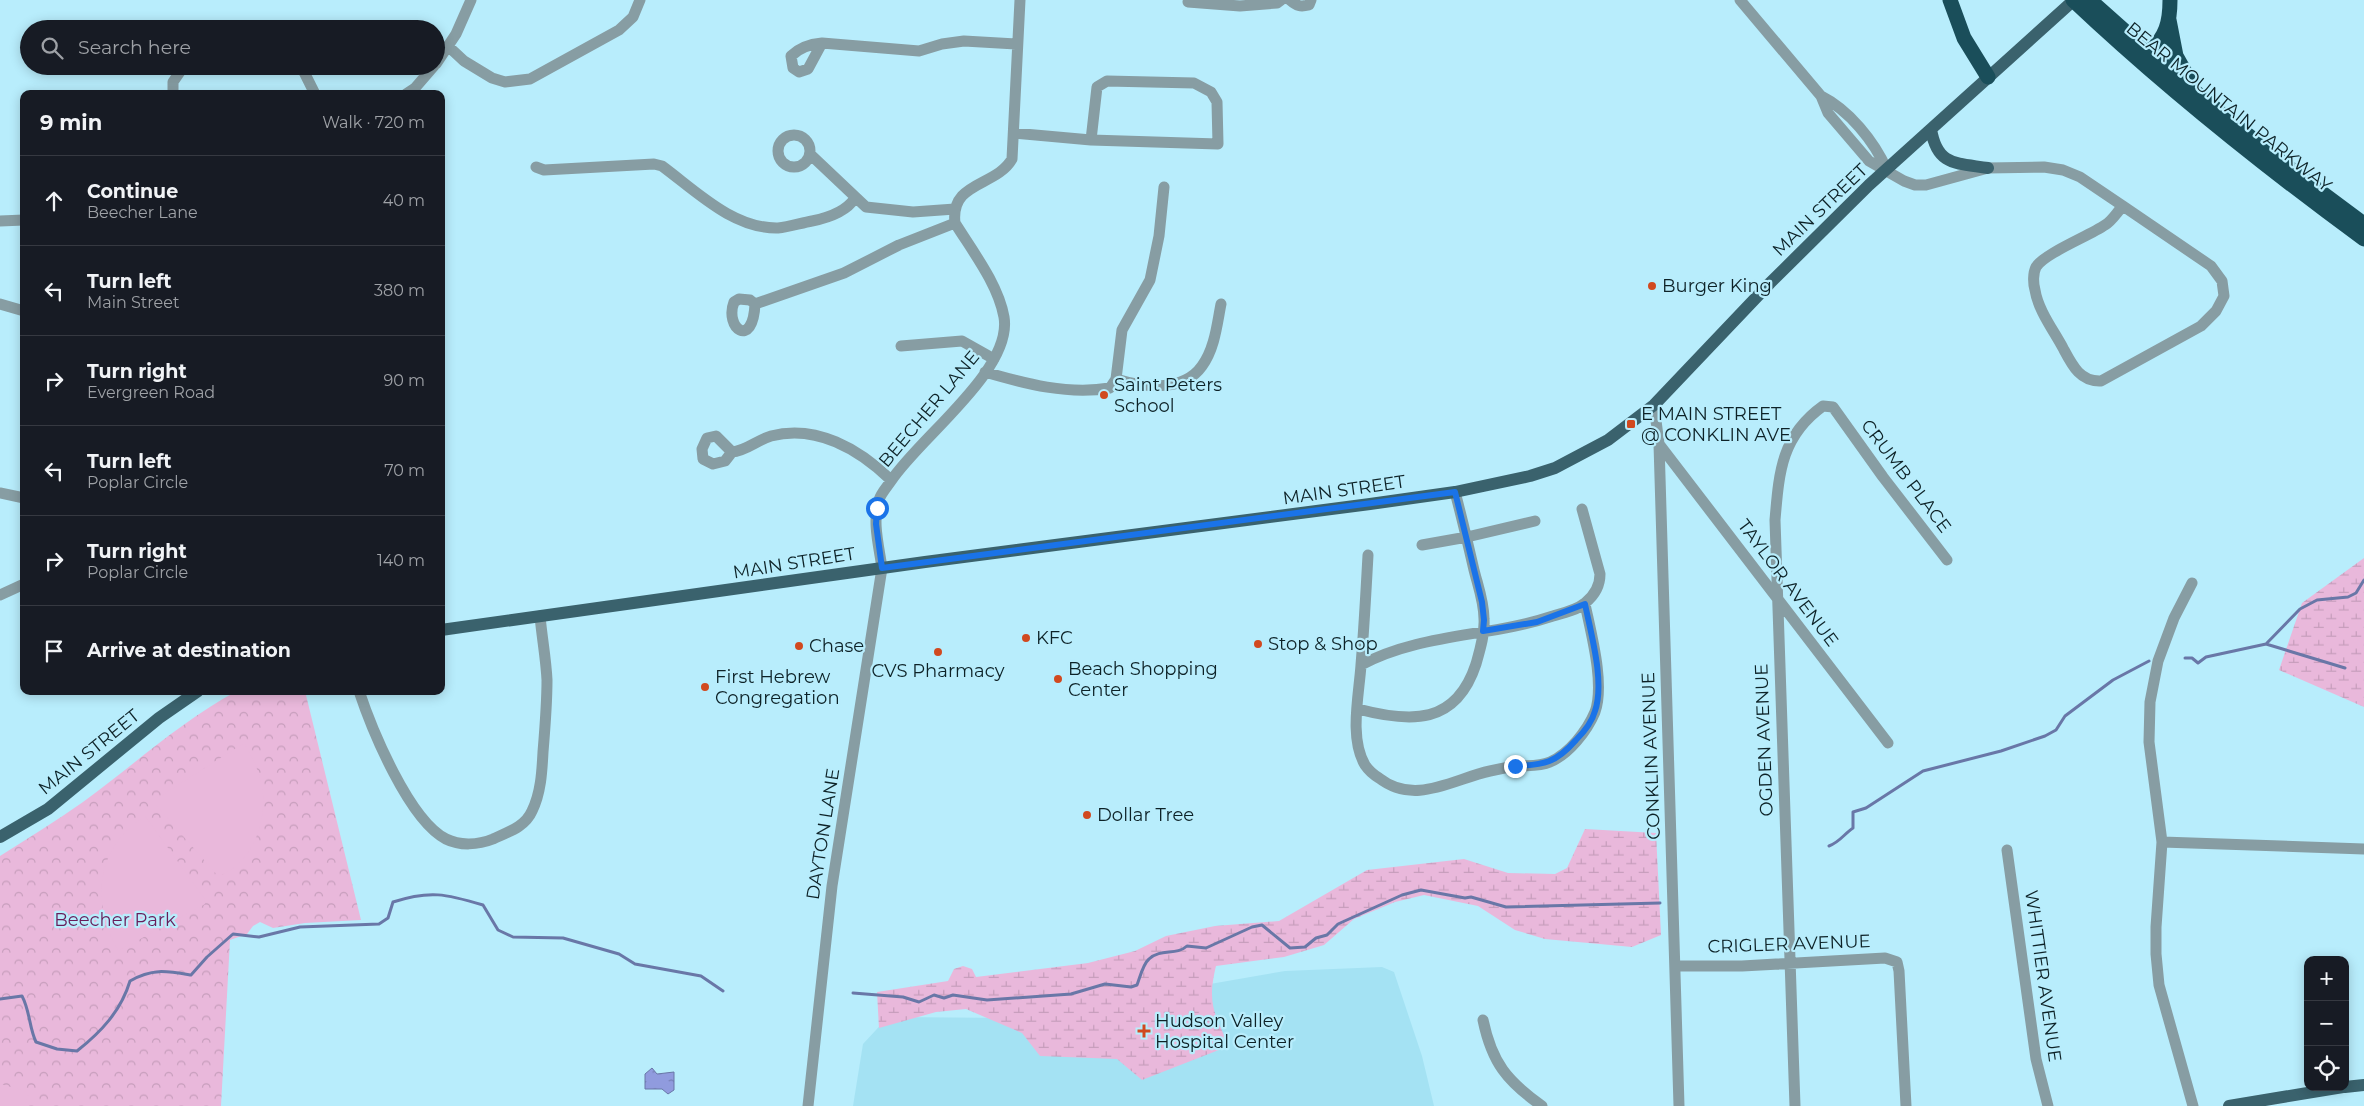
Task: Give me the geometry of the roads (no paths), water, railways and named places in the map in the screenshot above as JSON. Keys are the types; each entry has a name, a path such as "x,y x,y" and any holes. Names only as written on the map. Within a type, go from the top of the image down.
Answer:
{"highway":[{"path":"1950,0 1964,38 1988,77"},
{"path":"2170,0 2169,20 2176,56 2201,96"},
{"name":"BEAR MOUNTAIN PARKWAY","path":"2082,2 2150,52 2274,156 2364,224"},
{"name":"BEAR MOUNTAIN PARKWAY","path":"2082,2 2252,153 2364,239"},
{"path":"2150,52 2162,40 2169,20"}],"main road":[{"name":"MAIN STREET","path":"445,629 882,568 1455,492 1530,476 1555,468 1608,440 1654,405 1770,283 1886,170 1988,77 2082,2"},
{"path":"1931,129 1936,148 1945,159 1988,168"},
{"name":"MAIN STREET","path":"0,837 48,809 158,718 192,695"},
{"path":"2349,1087 2364,1086"},
{"path":"2229,1106 2295,1100 2329,1091"}],"street":[{"path":"445,52 471,0"},
{"path":"449,47 464,61 492,78 505,82 530,79 619,30 633,17 640,0"},
{"path":"755,304 844,272 899,245 955,224 955,209 969,189 1006,169 1012,159 1016,44 1020,0"},
{"path":"1188,2 1240,6 1277,4 1281,0"},
{"path":"1290,0 1301,7 1309,5 1311,0"},
{"path":"1740,0 1821,96 1828,112 1869,161 1904,181 1926,186 1988,168 2044,167 2063,170 2080,177 2123,206 2211,266 2222,281 2224,296 2216,311 2201,326 2100,381 2091,382 2084,379 2073,366 2042,308 2034,291 2034,273 2037,266 2048,258 2106,224 2123,206"},
{"path":"822,43 919,51 942,44 964,41 1016,44"},
{"path":"173,90 173,82 178,75"},
{"path":"305,75 313,90"},
{"path":"412,90 426,75"},
{"path":"1014,133 1091,140 1218,144 1217,102 1211,92 1194,83 1108,81 1097,87 1091,140"},
{"path":"811,155 866,207 913,212 955,209"},
{"path":"536,167 544,170 654,164 662,166 726,212 746,223 779,228 820,219 841,211 851,204 855,198"},
{"path":"985,372 1025,384 1092,391 1110,388 1116,379 1122,330 1150,280 1159,236 1164,187"},
{"path":"0,221 20,220"},
{"name":"BEECHER LANE","path":"882,568 876,524 880,498 902,464 972,389 994,359 1004,337 1004,318 1000,301 955,224"},
{"path":"0,304 20,309"},
{"path":"1116,379 1146,385 1164,385 1179,382 1196,372 1202,366 1210,350 1221,304"},
{"path":"901,346 962,341 994,359"},
{"name":"CONKLIN AVENUE","path":"1654,405 1659,444 1680,1106"},
{"name":"OGDEN AVENUE","path":"1795,1106 1775,520 1779,475 1783,459 1791,441 1813,413 1828,405 1837,413"},
{"name":"CRUMB PLACE","path":"1837,413 1883,477 1947,560"},
{"path":"732,452 746,448 769,436 808,432 848,448 892,480"},
{"name":"TAYLOR AVENUE","path":"1659,444 1888,743"},
{"path":"0,492 20,497"},
{"path":"1358,709 1386,716 1415,718 1439,712 1448,707 1468,684 1479,653 1484,620 1482,602 1455,492"},
{"path":"1361,665 1395,649 1537,622 1585,604 1600,584 1600,574 1582,509"},
{"path":"1422,545 1535,521"},
{"path":"1368,555 1358,709 1358,746 1366,766 1387,785 1402,789 1417,791 1435,790 1488,771 1550,762 1565,753 1582,734 1596,710 1597,674 1585,604"},
{"name":"DAYTON LANE","path":"808,1106 832,886 882,568"},
{"path":"2192,583 2174,618 2158,661 2150,702 2149,742 2162,842 2156,927 2159,985 2193,1106"},
{"path":"0,595 20,586"},
{"path":"360,695 384,758 420,816 444,838 457,843 473,844 488,841 523,824 532,812 537,797 541,775 546,704 546,680 540,616"},
{"path":"2162,842 2364,849"},
{"name":"WHITTIER AVENUE","path":"2007,850 2036,1059 2048,1106"},
{"name":"CRIGLER AVENUE","path":"1675,966 1742,966 1885,958 1897,962 1899,968 1906,1106"},
{"path":"1483,1020 1490,1048 1504,1074 1542,1106"}],"water":[{"path":"652,1068 657,1074 674,1072 674,1090 668,1094 662,1089 645,1089 645,1074"}],"waterway":[{"path":"2266,644 2300,609 2317,600 2348,597 2356,593 2364,580"},
{"path":"2185,658 2192,658 2198,663 2206,657 2266,644 2345,668"},
{"path":"1829,846 1853,828 1853,812 1866,808 1923,771 2001,751 2045,736 2056,730 2065,716 2113,680 2149,661"},
{"path":"853,993 903,997 919,1002 934,995 944,998 953,995 987,1000 1071,994 1105,984 1131,987 1137,985 1147,961 1158,954 1178,951 1187,946 1206,948 1252,927 1262,925 1290,948 1305,947 1316,938 1327,935 1338,924 1402,895 1421,890 1465,898 1471,897 1506,907 1660,903"},
{"path":"0,999 22,996 27,1007 36,1042 57,1049 77,1051 102,1028 116,1011 130,981 153,972 174,972 191,975 207,957 233,934 259,937 300,927 379,924 388,918 393,902 428,895 448,896 483,905 498,930 513,937 563,938 619,954 635,964 701,976 723,991"}],"place":[{"name":"Burger King","path":"1652,286"},
{"name":"Saint Peters School","path":"1104,395"},
{"name":"E MAIN STREET @ CONKLIN AVE","path":"1631,424"},
{"name":"KFC","path":"1026,638"},
{"name":"Stop & Shop","path":"1258,644"},
{"name":"Chase","path":"799,646"},
{"name":"CVS Pharmacy","path":"938,652"},
{"name":"Beach Shopping Center","path":"1058,679"},
{"name":"First Hebrew Congregation","path":"705,687"},
{"name":"Dollar Tree","path":"1087,815"},
{"name":"Hudson Valley Hospital Center","path":"1144,1031"}],"park label":[{"name":"Beecher Park","path":"115,920"}]}
